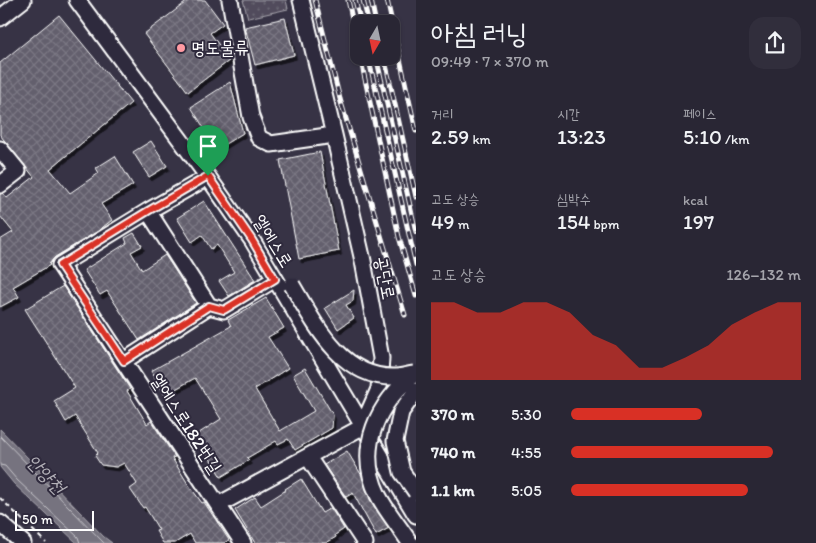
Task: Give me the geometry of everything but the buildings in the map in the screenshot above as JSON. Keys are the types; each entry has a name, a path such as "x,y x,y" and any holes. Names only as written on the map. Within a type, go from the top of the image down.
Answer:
{"street":[{"path":"0,18 23,0"},
{"name":"엘에스로","path":"77,0 208,176 252,240 416,515"},
{"path":"230,0 250,118 259,138 271,144 334,135"},
{"name":"공단로","path":"300,0 363,261 381,358 379,389 362,427"},
{"path":"0,149 18,171 0,185"},
{"name":"엘에스로182번길","path":"208,176 60,265 243,543"},
{"path":"148,211 209,306 224,310 275,279"},
{"path":"252,240 292,285 310,316 331,346 350,364 380,376 394,377 415,374"},
{"path":"124,361 209,306"},
{"path":"410,543 378,494 368,464 372,430 384,404 415,374"},
{"path":"416,391 400,412 395,441 402,472 416,492"},
{"path":"218,505 362,427"},
{"path":"308,457 365,543"},
{"path":"0,523 23,543"}],"path":[{"path":"0,499 46,543"}],"shaded area":[{"path":"243,0 286,0 288,9 248,18"}],"water":[{"path":"0,429 104,537 112,543 77,543 14,484 0,467"}],"railway":[{"path":"315,0 340,99 405,315"},
{"path":"348,0 351,15"},
{"path":"355,0 359,15"},
{"path":"363,0 367,15"},
{"path":"371,0 374,15"},
{"path":"387,0 416,131"},
{"path":"362,65 399,237 416,296"},
{"path":"370,65 416,265"},
{"path":"378,65 416,232"},
{"path":"386,65 416,197"}],"place":[{"name":"명도물류","path":"181,48"}],"route":[{"path":"208,176 252,240 275,279 224,310 209,306 124,361 60,265 208,176"}],"water label":[{"name":"안양천","path":"46,474"}]}
